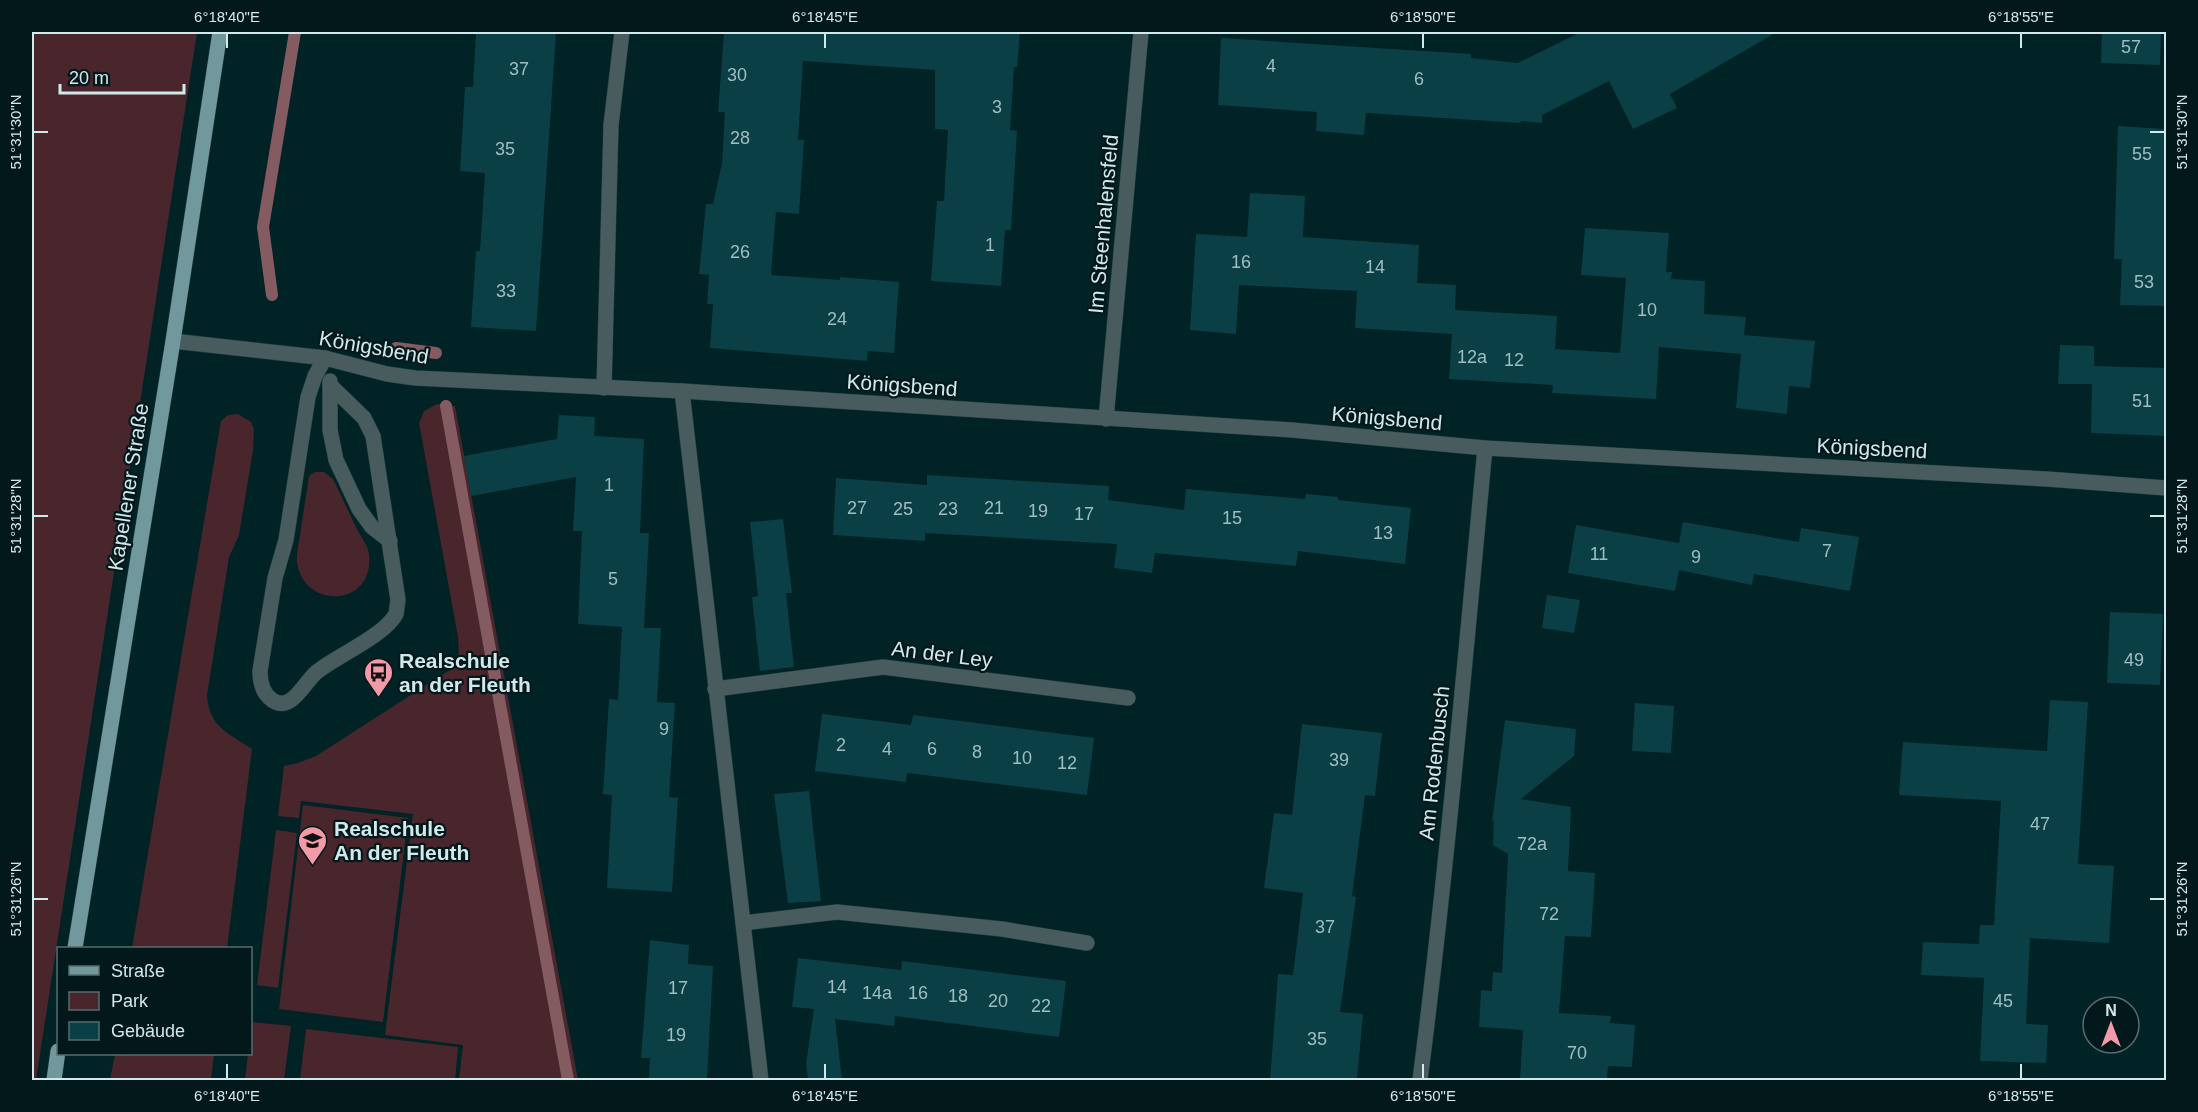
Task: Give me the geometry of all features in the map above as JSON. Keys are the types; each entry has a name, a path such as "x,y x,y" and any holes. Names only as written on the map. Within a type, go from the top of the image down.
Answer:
{"main road":[{"name":"Kapellener Straße","path":"75,947 173,341 220,32"},
{"path":"54,1080 57,1055"}],"street":[{"path":"604,388 611,125 622,32"},
{"name":"Im Steenhalensfeld","path":"1106,419 1141,32"},
{"name":"Königsbend","path":"173,341 325,358 387,374 415,378 682,391 1292,430 1485,448 2166,488"},
{"path":"325,358 315,376 308,397 286,540 275,578 260,671 260,682 265,694 274,702 293,699 317,671 381,631 396,613 398,600 373,436 364,418 331,386"},
{"path":"325,358 331,386 330,430 336,460 359,509 372,527 390,542"},
{"path":"682,391 761,1080"},
{"name":"Am Rodenbusch","path":"1420,1080 1460,719 1485,448"},
{"name":"An der Ley","path":"715,688 883,667 1128,698"},
{"path":"743,923 837,912 1002,929 1087,942"}],"green space":[{"path":"32,32 197,32 36,1080 32,1080"},
{"path":"437,404 455,406 578,1080 459,1080 463,1045 385,1035 413,814 301,801 299,818 278,816 284,766 316,756 453,668 459,653 419,423 424,411"},
{"path":"238,414 251,422 254,429 253,450 239,535 229,557 207,695 212,715 221,728 252,749 227,947 132,947 221,421 228,415"},
{"path":"315,472 324,472 333,479 369,554 368,572 361,585 350,593 338,596 324,595 312,589 302,578 297,562 309,476"},
{"path":"303,805 408,818 383,1022 279,1009"},
{"path":"276,830 297,833 278,988 257,985"},
{"path":"252,1022 291,1026 284,1080 245,1080 248,1055 252,1055"},
{"path":"306,1029 458,1047 455,1080 300,1080"},
{"path":"115,1055 214,1055 211,1080 110,1080"}],"building":[{"path":"487,32 556,32 536,331 471,327 476,251 480,251 485,173 460,171 465,87 473,87 476,33 486,34"},
{"path":"724,32 1020,32 1017,67 1014,67 1010,130 1017,131 1011,230 1005,230 1001,286 931,281 937,201 944,201 948,130 935,129 935,70 803,61 798,140 804,140 799,214 776,212 771,275 899,282 894,353 868,351 867,361 710,348 713,304 707,304 709,275 699,274 706,204 713,204 722,163 725,112 718,112"},
{"path":"1581,32 1777,32 1670,94 1677,108 1633,129 1609,81 1542,115 1542,123 1366,113 1364,135 1316,131 1317,112 1218,105 1221,38 1471,54 1471,58 1518,63"},
{"path":"2102,32 2161,32 2160,65 2101,63"},
{"path":"2118,126 2166,129 2166,306 2120,305 2122,259 2114,259"},
{"path":"1250,193 1305,196 1303,237 1419,245 1417,283 1456,285 1455,310 1557,316 1555,349 1620,353 1626,278 1581,275 1585,228 1669,233 1666,272 1672,272 1671,279 1705,281 1704,314 1746,317 1744,335 1815,341 1810,388 1789,386 1787,414 1736,408 1741,354 1659,347 1656,399 1552,393 1553,385 1449,379 1452,334 1355,328 1357,291 1239,285 1236,334 1190,330 1196,234 1247,237"},
{"path":"2060,345 2094,346 2094,366 2166,368 2166,436 2091,433 2092,384 2058,384"},
{"path":"559,415 595,417 594,436 644,439 640,533 649,533 644,628 661,628 657,702 675,703 669,797 678,798 672,892 607,888 612,795 603,794 609,699 618,700 622,627 578,624 582,531 573,531 576,477 471,496 464,456 557,439"},
{"path":"927,475 1109,486 1108,500 1184,510 1186,489 1305,499 1306,494 1411,508 1405,564 1298,551 1296,566 1155,553 1152,573 1114,568 1117,544 925,533 925,541 833,535 836,478 927,485"},
{"path":"783,519 792,593 786,593 794,667 760,671 752,597 758,596 750,522"},
{"path":"1683,522 1799,542 1801,528 1859,537 1850,591 1754,574 1752,585 1679,570 1675,591 1568,573 1576,525 1679,543"},
{"path":"1547,595 1580,600 1574,633 1542,628"},
{"path":"2110,612 2163,614 2160,685 2107,683"},
{"path":"2050,700 2088,702 2078,864 2114,866 2109,943 2030,938 2026,1024 2048,1025 2046,1063 1980,1061 1984,978 1921,975 1923,942 1979,944 1980,925 1994,925 2001,801 1899,795 1903,742 2047,751"},
{"path":"1635,703 1674,706 1671,753 1632,751"},
{"path":"822,714 911,725 913,715 1094,738 1087,795 907,773 906,782 815,771"},
{"path":"1505,720 1576,729 1574,756 1521,799 1571,807 1568,871 1595,873 1591,937 1565,936 1559,1013 1611,1016 1610,1023 1635,1025 1632,1067 1608,1066 1607,1080 1520,1080 1523,1030 1479,1027 1481,990 1492,991 1493,972 1502,973 1508,854 1493,845 1494,820 1492,822"},
{"path":"1302,724 1382,733 1375,796 1365,795 1352,896 1356,897 1340,1012 1363,1014 1357,1080 1270,1080 1278,974 1293,975 1303,893 1264,888 1274,813 1292,815"},
{"path":"809,791 821,901 788,903 774,794"},
{"path":"650,940 689,945 688,964 713,966 707,1080 649,1080 650,1058 641,1058"},
{"path":"798,958 901,970 902,961 1066,981 1059,1037 895,1016 894,1026 835,1019 842,1080 808,1080 806,1064 814,1009 792,1007"}],"waterway":[{"path":"272,295 263,227 295,32"},
{"path":"396,348 436,353"},
{"path":"446,406 568,1080"}],"place":[{"name":"Realschule an der Fleuth","path":"378,698"},
{"name":"Realschule An der Fleuth","path":"313,866"}]}
